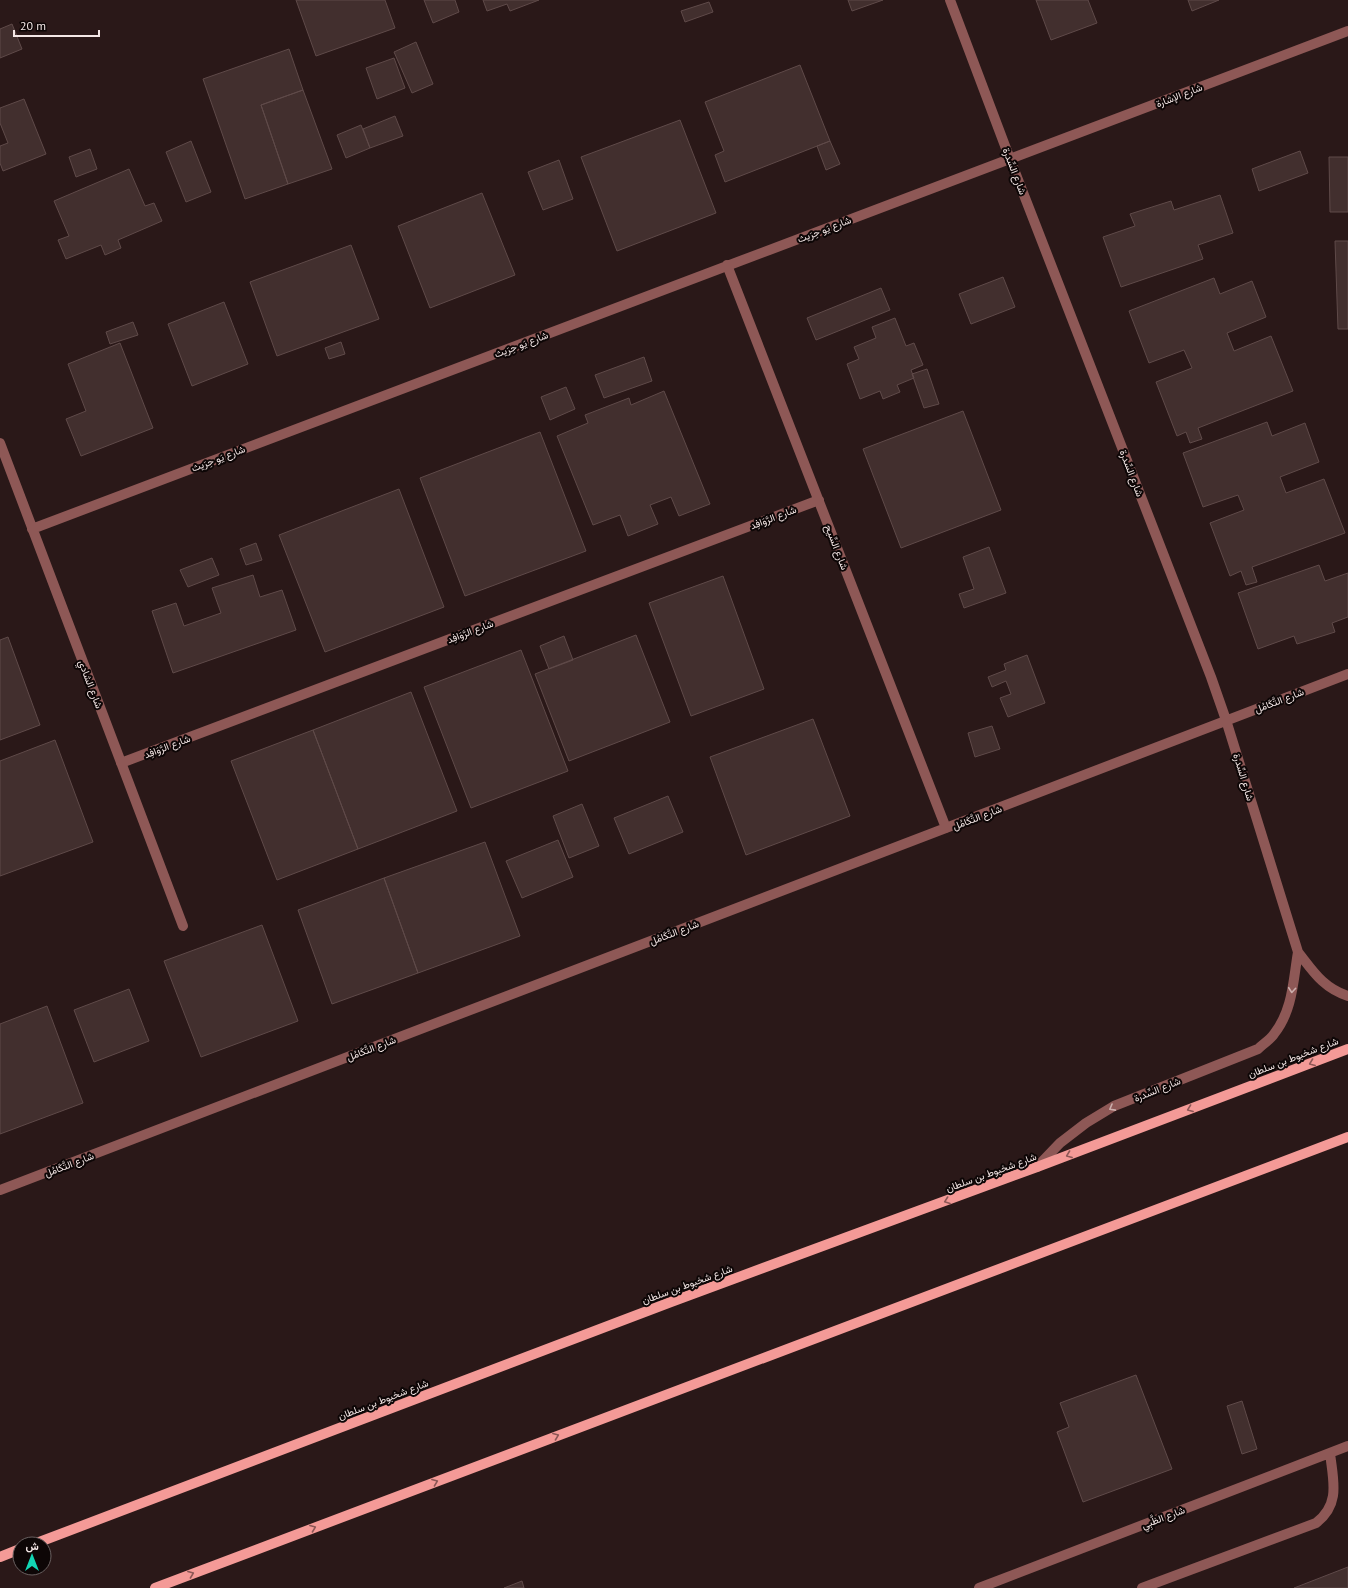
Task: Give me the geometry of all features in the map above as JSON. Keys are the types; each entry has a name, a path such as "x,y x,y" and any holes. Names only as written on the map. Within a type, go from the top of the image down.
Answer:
{"main road":[{"name":"شارع شخبوط بن سلطان","path":"52,1537 671,1302 1037,1167 1348,1049"},
{"path":"155,1588 1348,1137"},
{"path":"0,1557 12,1553"}],"street":[{"name":"شارع السِّدرة","path":"950,0 1205,662 1226,720 1298,952 1320,981 1337,992 1348,996"},
{"name":"شارع الإشارة","path":"1010,159 1348,31"},
{"name":"شارع يَو حِرَيث","path":"32,529 1010,159"},
{"name":"شارع السِّيح","path":"728,265 946,828"},
{"name":"شارع الشادي","path":"0,443 183,926"},
{"name":"شارع الرَّوَافِد","path":"121,763 819,500"},
{"name":"شارع التَّكَامُل","path":"0,1190 1348,674"},
{"name":"شارع السِّدرة","path":"1037,1167 1060,1143 1086,1123 1114,1106 1258,1049 1274,1035 1285,1017 1292,997 1298,952"},
{"name":"شارع الظَّبِي","path":"979,1588 1348,1446"},
{"path":"1142,1588 1316,1523 1328,1511 1333,1500 1330,1453"}],"building":[{"path":"296,0 385,0 395,28 316,56"},
{"path":"424,0 455,0 459,12 433,23"},
{"path":"483,0 539,0 510,11 507,4 487,11"},
{"path":"848,0 883,0 852,11"},
{"path":"1036,0 1088,0 1097,23 1051,40"},
{"path":"1188,0 1219,0 1192,11"},
{"path":"709,2 713,12 685,22 681,11"},
{"path":"12,24 22,49 0,58 0,29"},
{"path":"416,42 433,84 412,93 394,52"},
{"path":"289,49 303,90 261,105 288,184 245,199 203,79"},
{"path":"394,58 405,88 377,99 366,68"},
{"path":"800,65 830,141 725,182 715,155 724,151 705,102"},
{"path":"303,90 332,169 288,184 261,105"},
{"path":"24,99 46,154 3,171 0,163 0,146 8,143 0,123 0,108"},
{"path":"395,116 403,136 370,148 363,129"},
{"path":"680,120 716,213 617,251 581,157"},
{"path":"361,125 370,148 346,158 337,135"},
{"path":"191,141 211,192 186,202 166,152"},
{"path":"830,141 840,164 826,170 817,146"},
{"path":"90,149 97,169 76,177 69,157"},
{"path":"1300,151 1308,173 1259,191 1252,169"},
{"path":"1329,157 1348,157 1348,212 1330,212"},
{"path":"559,160 573,199 543,210 528,172"},
{"path":"129,169 145,206 154,203 162,221 118,240 121,248 105,255 101,245 66,259 58,240 69,236 54,201"},
{"path":"482,193 515,275 430,308 398,226"},
{"path":"1220,195 1233,233 1198,245 1203,259 1121,287 1103,237 1135,226 1130,214 1171,201 1174,210"},
{"path":"1335,241 1348,241 1348,329 1338,329"},
{"path":"351,245 379,319 277,356 250,282"},
{"path":"1003,277 1015,307 971,324 959,294"},
{"path":"1214,278 1220,294 1252,281 1266,317 1227,333 1234,351 1271,336 1293,391 1198,428 1202,439 1190,443 1186,432 1177,436 1156,382 1192,368 1184,350 1149,363 1129,311"},
{"path":"881,288 890,310 816,340 807,318"},
{"path":"224,302 248,364 192,386 168,324"},
{"path":"895,318 906,346 914,343 923,365 911,370 914,378 897,385 900,392 883,399 880,391 860,399 847,364 859,359 854,347 876,338 872,327"},
{"path":"133,322 138,335 110,344 106,332"},
{"path":"341,342 345,354 329,359 325,348"},
{"path":"120,343 153,428 81,456 66,419 86,411 68,364"},
{"path":"644,357 652,381 604,398 595,375"},
{"path":"927,369 939,404 924,408 912,374"},
{"path":"566,387 575,409 550,420 541,397"},
{"path":"664,391 710,504 679,516 671,497 650,505 658,524 628,536 620,515 593,525 557,436 588,423 585,415 629,398 631,405"},
{"path":"963,411 1001,510 901,548 863,449"},
{"path":"1267,422 1272,436 1305,423 1319,462 1280,477 1286,493 1324,479 1345,533 1252,567 1257,582 1246,585 1241,571 1230,576 1210,523 1244,510 1238,495 1203,507 1183,453"},
{"path":"540,432 586,551 465,596 420,478"},
{"path":"399,489 444,607 325,652 279,535"},
{"path":"256,543 262,560 246,565 240,549"},
{"path":"989,547 1006,593 964,608 959,594 974,589 963,557"},
{"path":"212,558 219,575 188,587 180,570"},
{"path":"1319,565 1325,581 1348,573 1348,617 1332,623 1335,632 1297,644 1294,636 1258,649 1238,593"},
{"path":"253,575 260,597 282,590 296,630 173,673 152,611 176,603 184,626 221,613 212,588"},
{"path":"723,576 764,689 691,716 649,603"},
{"path":"636,635 670,722 569,761 535,674"},
{"path":"564,636 573,660 549,669 540,646"},
{"path":"8,637 40,725 0,740 0,640"},
{"path":"521,650 568,771 471,808 424,687"},
{"path":"1027,655 1045,703 1008,717 1000,698 1011,694 1006,681 992,687 988,677 1006,670 1004,664"},
{"path":"411,692 457,811 358,849 313,730"},
{"path":"813,719 850,816 746,855 710,757"},
{"path":"992,726 1000,749 975,757 968,733"},
{"path":"313,730 358,849 277,880 231,761"},
{"path":"55,740 93,842 0,876 0,761"},
{"path":"668,796 683,832 629,854 614,818"},
{"path":"582,804 599,846 569,858 553,816"},
{"path":"558,840 573,877 522,898 506,861"},
{"path":"485,842 520,936 418,973 384,878"},
{"path":"384,878 418,973 332,1004 298,910"},
{"path":"262,925 298,1021 201,1057 164,961"},
{"path":"129,989 149,1041 94,1062 74,1010"},
{"path":"47,1006 83,1103 0,1134 0,1024"},
{"path":"1136,1375 1172,1469 1083,1502 1057,1432 1069,1427 1060,1403"},
{"path":"1242,1401 1257,1449 1242,1454 1227,1406"},
{"path":"1348,1567 1348,1588 1294,1588"},
{"path":"522,1581 524,1588 504,1588"}]}
